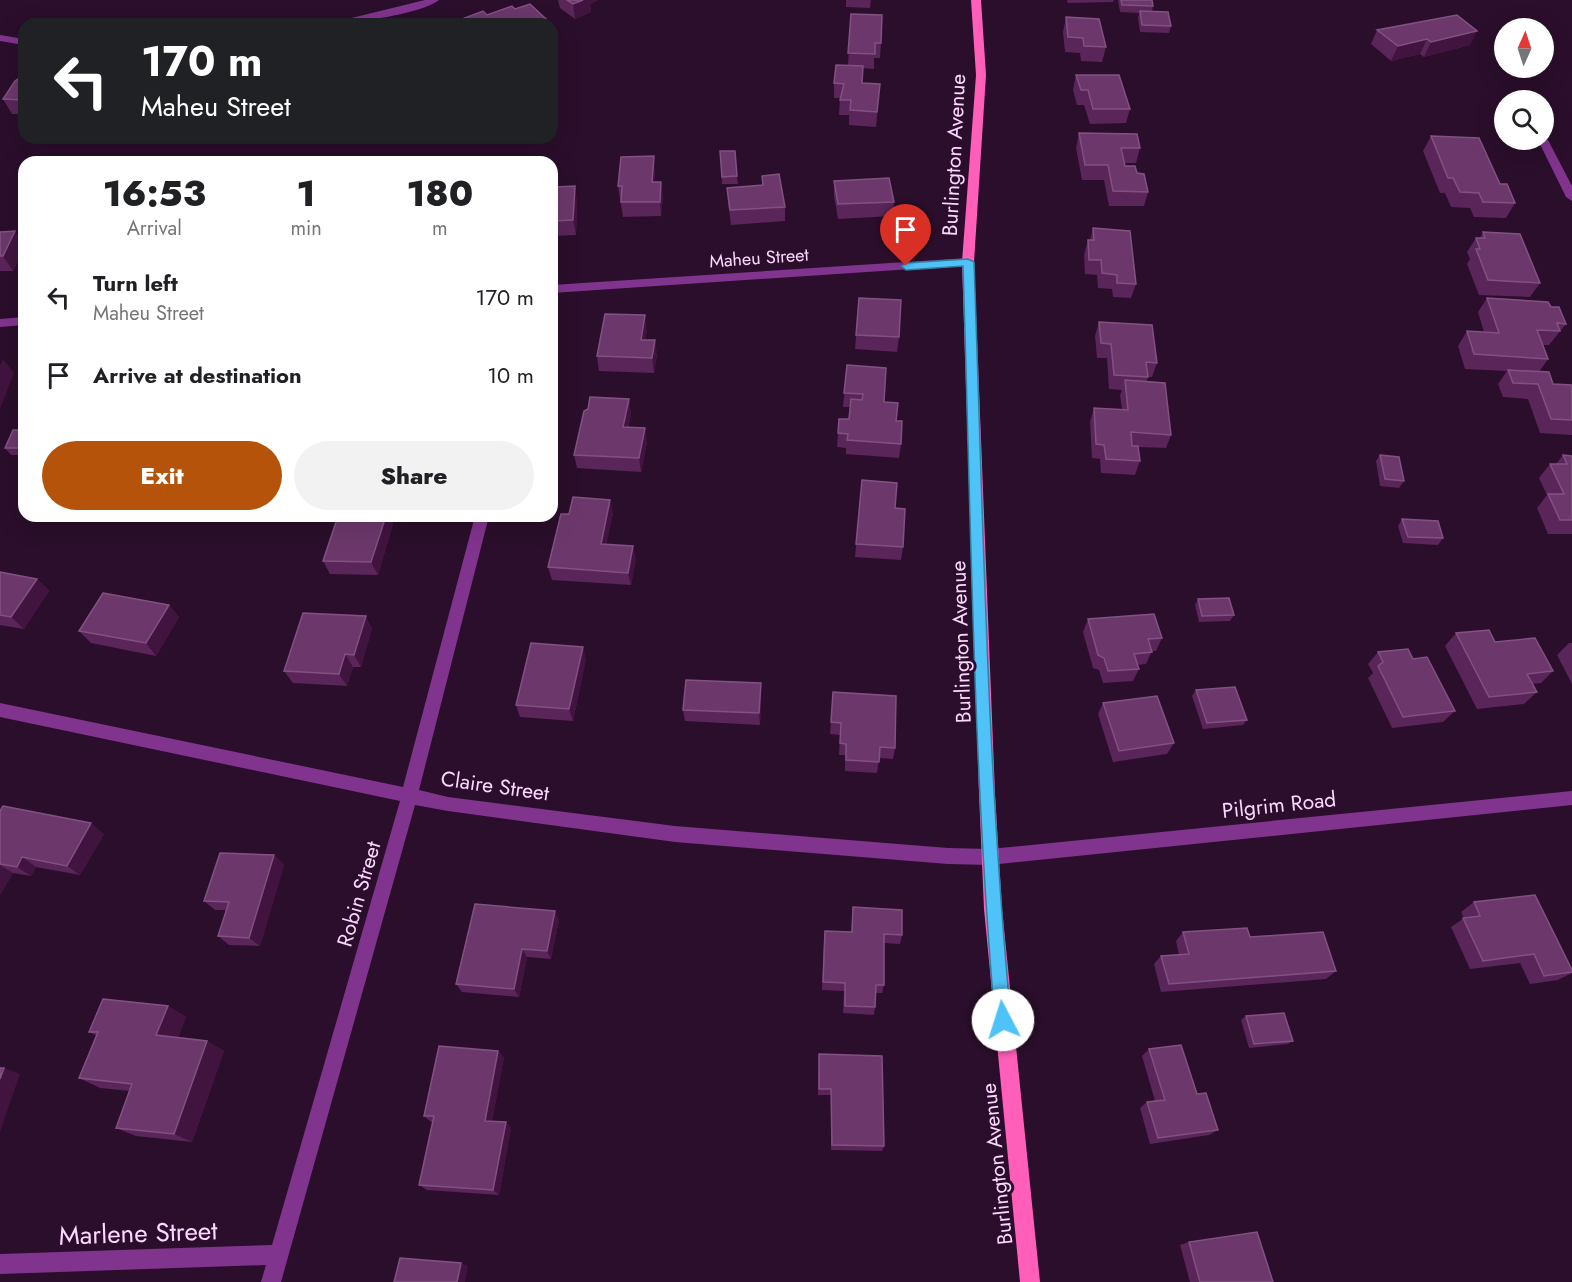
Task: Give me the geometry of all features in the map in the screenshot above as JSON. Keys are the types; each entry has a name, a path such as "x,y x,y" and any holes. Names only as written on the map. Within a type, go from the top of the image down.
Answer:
{"main road":[{"name":"Burlington Avenue","path":"976,0 981,75 968,262 990,857 1005,1042 1030,1282"}],"street":[{"path":"361,18 419,6 435,0"},
{"path":"0,38 18,41"},
{"path":"1549,150 1572,197"},
{"name":"Maheu Street","path":"558,289 968,262"},
{"path":"0,323 18,322"},
{"name":"Robin Street","path":"271,1282 394,855 480,522"},
{"name":"Claire Street","path":"0,710 448,804 675,834 948,856 990,857"},
{"name":"Pilgrim Road","path":"990,857 1572,798"},
{"name":"Marlene Street","path":"0,1264 278,1255"}],"building":[{"path":"567,0 583,0 573,4"},
{"path":"1121,0 1152,0 1153,6 1122,5"},
{"path":"530,4 545,18 465,18 483,11 487,15 512,6 515,9"},
{"path":"1140,11 1168,12 1171,26 1142,25"},
{"path":"851,14 882,15 881,43 875,43 875,54 848,53"},
{"path":"1457,15 1477,31 1431,42 1427,39 1398,46 1377,30"},
{"path":"1066,17 1099,19 1106,47 1084,46 1083,38 1068,37"},
{"path":"836,65 863,66 862,83 880,84 877,112 850,110 851,100 840,100 844,84 834,83"},
{"path":"1076,75 1119,75 1130,109 1093,109 1088,90 1081,90"},
{"path":"18,79 18,100 3,99"},
{"path":"1079,133 1137,134 1140,148 1121,148 1125,166 1135,166 1137,173 1144,174 1148,192 1113,191 1108,165 1085,165"},
{"path":"1431,136 1479,138 1500,184 1507,184 1515,203 1483,202 1479,193 1460,192 1453,178 1448,178"},
{"path":"720,151 735,151 737,176 722,177"},
{"path":"654,156 652,182 661,182 660,202 621,202 622,186 618,186 621,157"},
{"path":"779,174 785,207 730,210 727,188 763,185 762,176"},
{"path":"889,178 894,202 838,204 834,181"},
{"path":"575,186 573,220 558,221 558,187"},
{"path":"1093,228 1130,231 1136,284 1117,283 1117,275 1102,273 1101,260 1089,260 1088,240 1094,240"},
{"path":"15,231 3,256 0,256 0,232"},
{"path":"1483,232 1520,234 1540,283 1488,280 1476,249 1480,249 1476,238 1485,238"},
{"path":"859,298 901,300 899,337 856,335"},
{"path":"1487,298 1548,302 1551,307 1559,307 1566,324 1557,323 1560,331 1537,330 1548,359 1474,354 1467,331 1499,333"},
{"path":"605,314 645,315 641,340 655,340 652,358 597,356"},
{"path":"1099,322 1152,325 1157,363 1146,362 1148,377 1114,375 1111,344 1101,343"},
{"path":"847,365 886,368 884,402 898,403 896,421 902,421 901,444 847,440 848,434 838,433 839,419 849,419 851,399 862,400 863,394 844,393"},
{"path":"1508,370 1549,372 1553,384 1572,385 1572,420 1551,419 1538,384 1513,383"},
{"path":"1125,380 1165,383 1171,435 1131,432 1132,446 1138,446 1140,461 1106,459 1104,445 1096,444 1094,408 1128,410"},
{"path":"590,397 629,399 623,427 645,428 639,458 574,455 584,411 588,409"},
{"path":"13,430 18,430 18,448 5,448"},
{"path":"1380,455 1399,457 1404,481 1385,479"},
{"path":"1563,455 1572,456 1572,520 1560,520 1548,494 1564,494 1550,464 1567,464"},
{"path":"862,480 897,483 895,508 905,509 903,547 856,544"},
{"path":"573,497 610,500 601,544 633,546 628,573 548,567 561,514 569,514"},
{"path":"1402,519 1438,521 1443,538 1408,537"},
{"path":"336,522 384,522 371,562 323,561"},
{"path":"0,572 37,579 11,617 0,615"},
{"path":"103,593 169,605 146,643 79,631"},
{"path":"1229,598 1234,615 1202,616 1198,599"},
{"path":"303,613 366,616 354,655 345,654 339,674 284,671"},
{"path":"1154,614 1162,638 1148,639 1152,652 1134,654 1139,669 1108,671 1104,658 1098,655 1088,619"},
{"path":"1489,630 1495,642 1535,638 1553,671 1527,674 1537,692 1489,697 1456,633"},
{"path":"531,643 583,647 569,709 516,705"},
{"path":"1408,649 1413,659 1427,657 1455,711 1403,717 1378,666 1383,662 1378,652"},
{"path":"686,680 761,683 759,713 683,710"},
{"path":"1235,687 1247,720 1207,723 1196,690"},
{"path":"833,692 896,696 895,748 880,747 879,762 846,760 846,744 840,743 841,723 831,722"},
{"path":"1157,696 1174,743 1119,751 1103,703"},
{"path":"3,806 91,823 67,866 22,857 17,867 0,864 0,811"},
{"path":"220,853 274,855 249,938 218,936 229,902 204,901"},
{"path":"1535,895 1572,972 1544,976 1534,954 1483,961 1463,918 1480,916 1474,902"},
{"path":"475,904 555,911 547,951 522,949 514,989 456,984"},
{"path":"853,907 902,910 902,935 884,934 884,985 876,985 875,1007 845,1006 845,983 823,982 825,931 852,932"},
{"path":"1247,928 1250,937 1323,932 1336,971 1169,984 1161,956 1189,954 1183,932"},
{"path":"103,999 168,1006 156,1035 207,1041 174,1134 116,1128 132,1084 79,1078 98,1032 89,1032"},
{"path":"1284,1013 1293,1041 1254,1044 1246,1016"},
{"path":"1181,1045 1197,1094 1206,1093 1218,1130 1158,1138 1147,1102 1165,1100 1149,1049"},
{"path":"439,1046 498,1051 485,1121 506,1122 493,1190 419,1185 434,1116 424,1116"},
{"path":"819,1054 882,1056 884,1146 832,1145 831,1089 819,1089"},
{"path":"1257,1232 1273,1282 1200,1282 1189,1242"},
{"path":"400,1258 461,1263 457,1282 394,1282"}],"route":[{"path":"906,266 968,262 987,795 993,909 1003,1020"}]}
